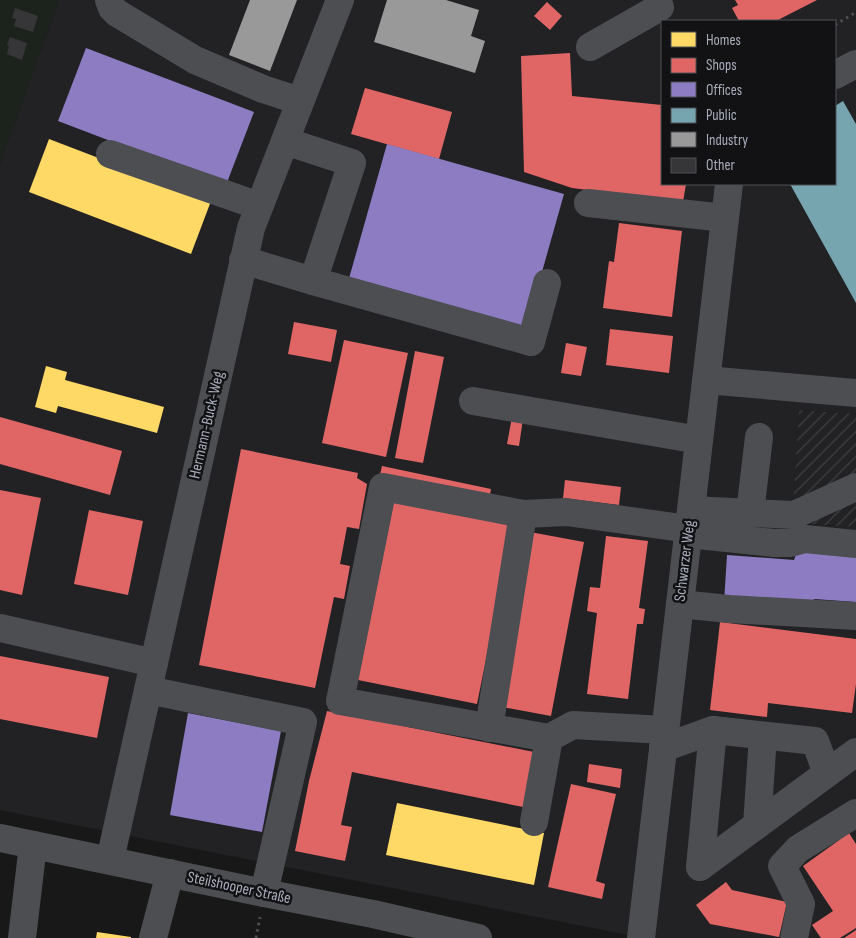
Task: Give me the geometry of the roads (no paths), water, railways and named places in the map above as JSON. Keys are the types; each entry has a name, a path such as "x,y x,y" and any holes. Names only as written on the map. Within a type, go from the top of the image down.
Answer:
{"street":[{"path":"109,0 112,8 117,13 195,60 300,101"},
{"name":"Hermann-Buck-Weg","path":"110,860 251,228 340,0"},
{"path":"590,47 662,9"},
{"path":"836,74 856,64"},
{"path":"285,141 352,163 313,281"},
{"path":"110,154 259,206"},
{"name":"Schwarzer Weg","path":"641,938 729,185"},
{"path":"588,203 725,218"},
{"path":"243,260 531,342 548,283"},
{"path":"706,380 856,393"},
{"path":"473,401 700,440"},
{"path":"750,513 759,437"},
{"path":"827,774 815,741 713,730 664,739 573,725 549,738 340,701 383,487 523,514 566,512 689,524 774,543 805,539 856,544"},
{"path":"689,524 750,513 794,515 856,487"},
{"path":"489,728 523,514"},
{"path":"680,604 856,616"},
{"path":"0,628 154,663"},
{"path":"148,690 303,722 264,894"},
{"path":"713,730 700,867 856,752"},
{"path":"757,825 762,736"},
{"path":"534,822 549,738"},
{"path":"794,938 801,904 782,866 798,849 856,813"},
{"name":"Steilshooper Straße","path":"0,838 264,894 373,914 471,937"},
{"path":"22,938 33,845"},
{"path":"152,938 170,873"}]}
